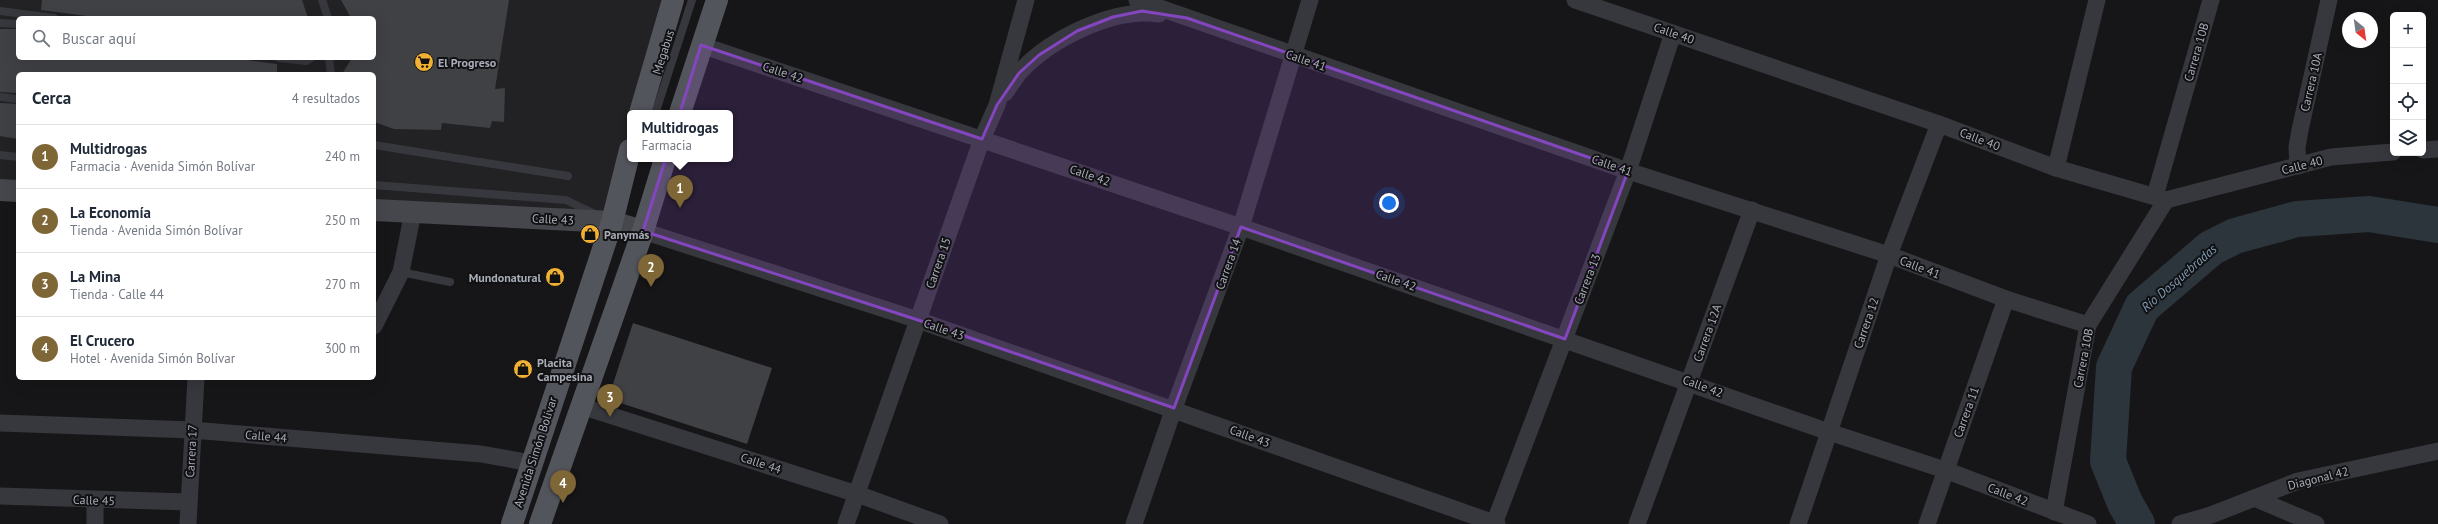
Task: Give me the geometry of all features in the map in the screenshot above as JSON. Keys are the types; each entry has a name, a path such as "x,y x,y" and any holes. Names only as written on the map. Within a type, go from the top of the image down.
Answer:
{"main road":[{"path":"648,110 672,0"},
{"path":"681,110 717,0"},
{"name":"Avenida Simón Bolívar","path":"512,524 612,222 627,162"},
{"path":"540,524 643,231 664,162"},
{"path":"581,406 611,246 612,222"}],"street":[{"name":"Carrera 15","path":"846,524 982,139 997,105 1026,0"},
{"name":"Calle 41","path":"1137,0 1628,171 1889,255 2006,299 2088,325"},
{"name":"Carrera 14","path":"1134,524 1174,408 1242,227 1310,0"},
{"name":"Calle 40","path":"1575,0 1939,124 2056,168 2160,198 2352,154 2390,152"},
{"path":"2056,168 2097,0"},
{"name":"Carrera 10B","path":"2054,512 2088,325 2160,198 2211,0"},
{"name":"Carrera 10A","path":"2298,166 2297,147 2300,130 2330,0"},
{"path":"997,105 1024,68 1045,51 1077,31 1113,18 1142,11 1187,18"},
{"name":"Carrera 13","path":"1495,524 1628,171 1673,33"},
{"name":"Calle 42","path":"701,45 1242,227 1829,432 1945,470 2088,524"},
{"name":"Carrera 12","path":"1798,524 1889,255 1939,124"},
{"path":"2426,150 2438,150"},
{"path":"0,190 16,191"},
{"name":"Calle 43","path":"376,210 612,222 918,320 1174,408 1495,524"},
{"name":"Carrera 12A","path":"1636,524 1752,210"},
{"path":"376,322 401,272 413,212"},
{"name":"Carrera 11","path":"1926,524 2006,299"},
{"name":"Carrera 17","path":"188,524 196,380"},
{"name":"Calle 44","path":"581,406 857,494 940,524"},
{"name":"Calle 44","path":"0,423 192,430 481,454 531,463"},
{"name":"Diagonal 42","path":"2180,524 2214,520 2254,498 2298,481 2438,451"},
{"name":"Calle 45","path":"0,496 188,502"},
{"path":"2254,498 2316,524"},
{"path":"95,500 95,524"}],"lane":[{"path":"322,0 327,16"},
{"name":"Megabus","path":"649,110 692,0"},
{"path":"0,11 39,16"},
{"path":"2,22 16,24"},
{"path":"292,60 306,62 308,60"},
{"path":"328,72 329,60"},
{"path":"329,60 331,72"},
{"path":"0,97 16,99"},
{"path":"376,145 568,176"},
{"path":"0,155 16,157"},
{"path":"376,185 566,200 612,222"},
{"path":"401,272 450,282"}],"highlighted area":[{"path":"1142,11 1187,18 1628,171 1565,339 1241,227 1174,408 918,320 643,231 701,45 982,139 997,105 1019,73 1039,55 1077,31 1113,17"}],"shaded area":[{"path":"0,0 673,0 631,110 627,110 627,162 612,222 376,210 376,72 16,72 16,191 0,190"}],"building":[{"path":"42,0 302,0 307,16 87,16 41,10"},
{"name":"El Progreso","path":"341,0 509,0 495,89 505,88 504,122 492,121 490,128 442,123 441,130 394,129 376,123 376,72 343,72 351,60 376,60 376,16 350,16"},
{"path":"0,29 16,29 16,60 247,60 277,64 277,72 16,72 16,93 0,92"},
{"path":"0,103 16,104 16,139 0,136"},
{"path":"633,323 772,368 747,444 608,399"}],"waterway":[{"name":"Río Dosquebradas","path":"2137,524 2125,503 2108,461 2114,367 2142,307 2211,248 2235,236 2297,219 2369,214 2438,225"}],"place":[{"name":"El Progreso","path":"424,62"},
{"name":"Multidrogas","path":"680,208"},
{"name":"Panymás","path":"590,234"},
{"name":"Mundonatural","path":"555,277"},
{"name":"La Economía","path":"651,287"},
{"name":"Placita Campesina","path":"523,369"},
{"name":"La Mina","path":"610,417"},
{"name":"El Crucero","path":"563,503"}]}
